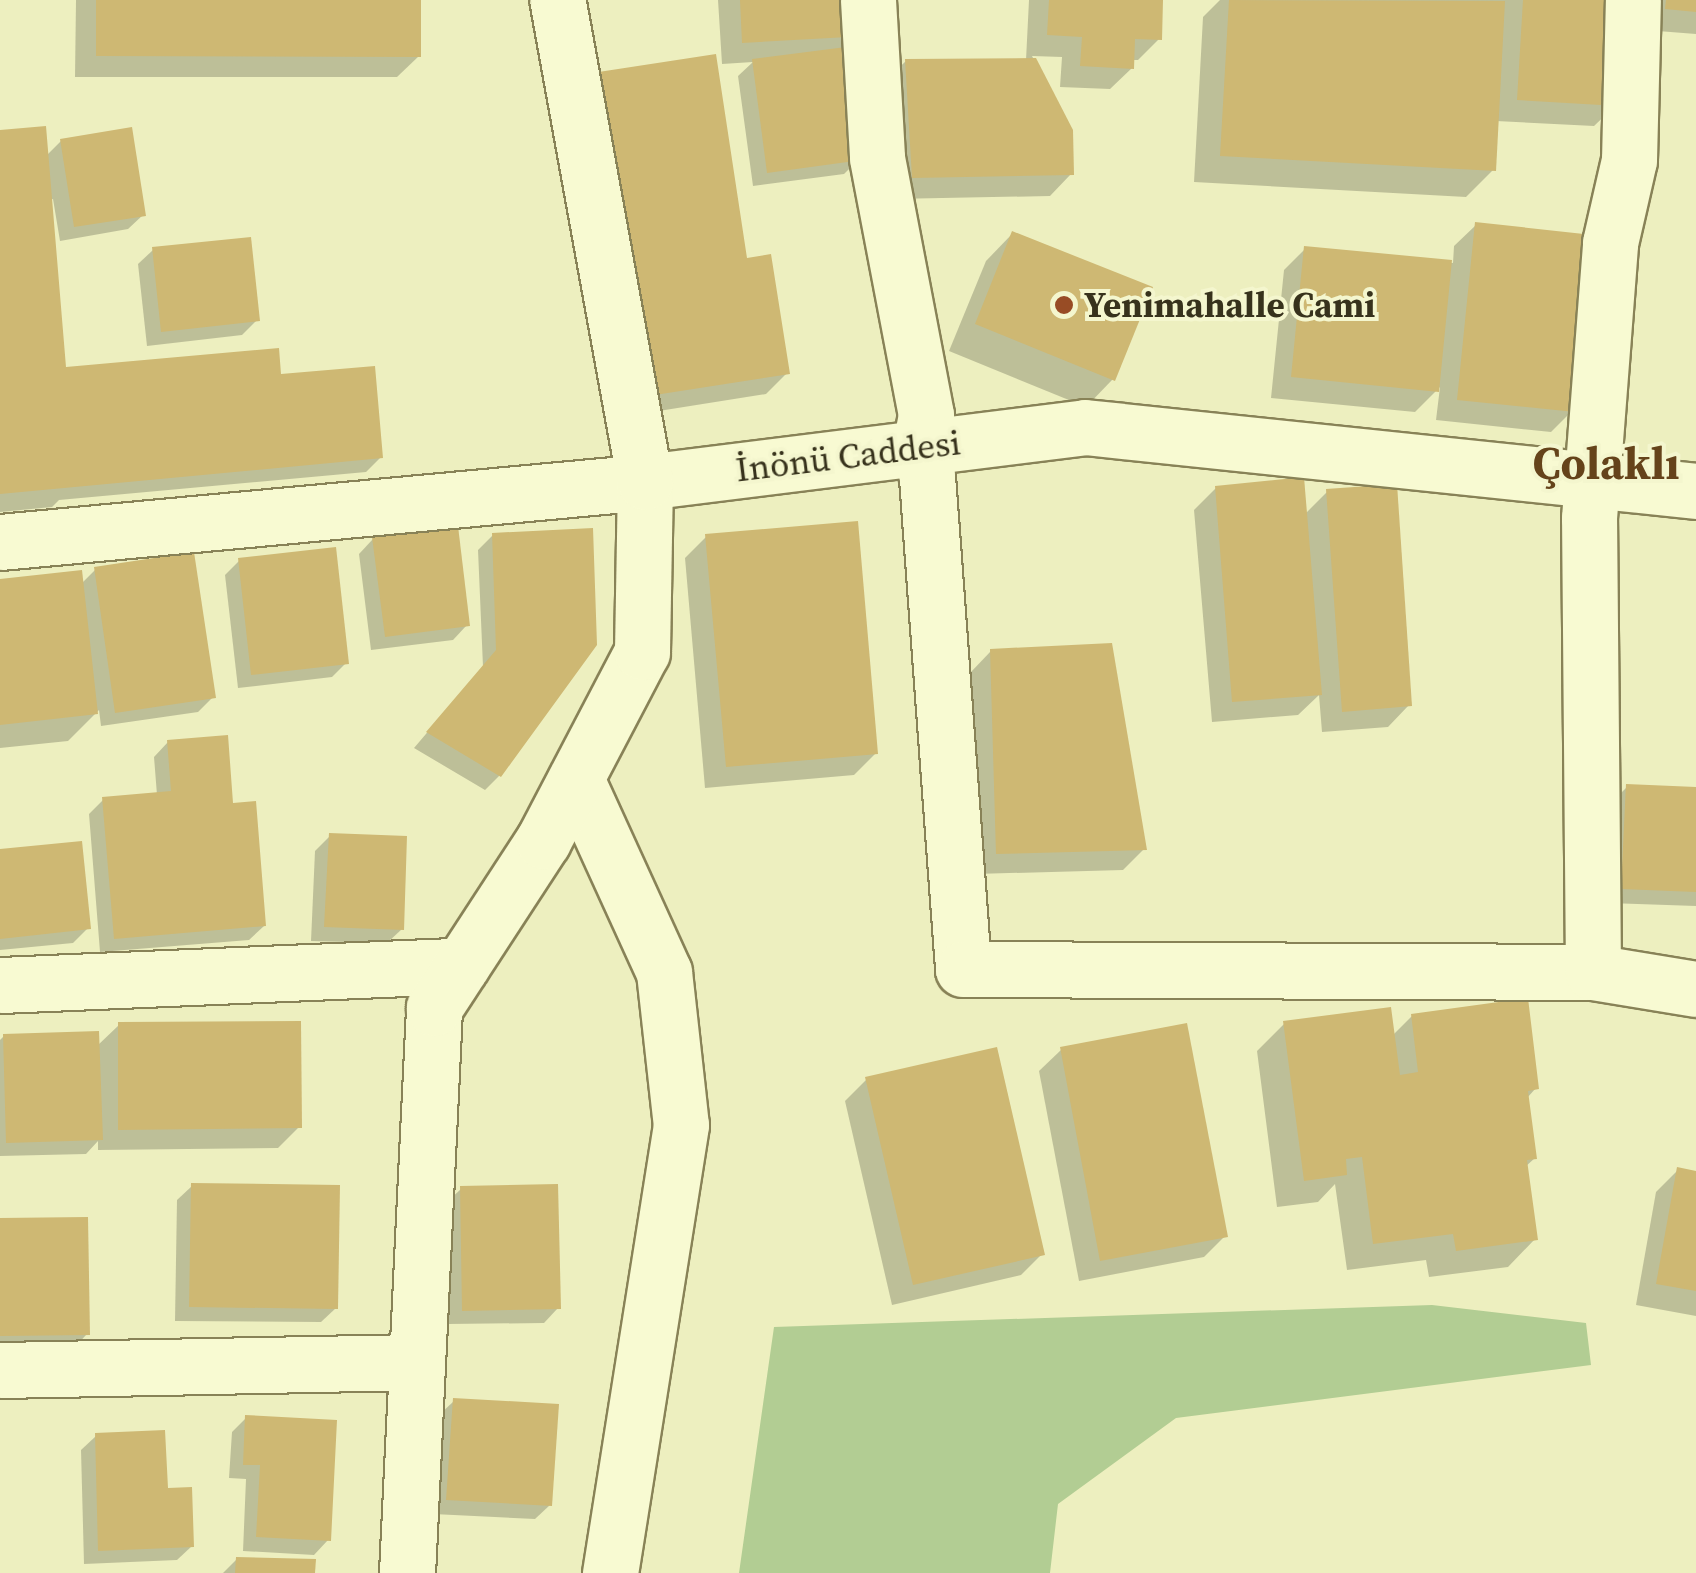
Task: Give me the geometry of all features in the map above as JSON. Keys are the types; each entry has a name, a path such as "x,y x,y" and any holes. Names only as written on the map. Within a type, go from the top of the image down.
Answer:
{"street":[{"path":"406,1573 434,1008 544,842 642,652 646,482 557,0"},
{"path":"868,0 877,158 926,415 920,448 927,477 962,969 1593,972 1696,989"},
{"path":"1593,972 1589,518 1610,243 1628,160 1633,0"},
{"name":"İnönü Caddesi","path":"0,542 646,482 1085,427 1696,491"},
{"path":"576,780 664,972 681,1126 610,1573"},
{"path":"0,985 462,966"},
{"path":"0,1370 415,1362"}],"green space":[{"path":"1432,1305 1586,1323 1591,1365 1176,1418 1058,1504 1050,1573 739,1573 774,1327"}],"building":[{"path":"96,0 421,0 421,57 96,56"},
{"path":"740,0 864,0 866,36 742,43"},
{"path":"1049,0 1163,0 1162,40 1135,39 1134,69 1080,66 1082,37 1047,35"},
{"path":"1229,0 1505,1 1496,171 1220,156"},
{"path":"1523,0 1625,0 1618,106 1517,100"},
{"path":"1666,0 1696,0 1696,12 1665,9"},
{"path":"846,47 862,160 767,173 752,59"},
{"path":"716,54 747,258 771,254 790,374 642,397 592,73"},
{"path":"1036,58 1073,130 1074,175 912,178 905,59"},
{"path":"46,126 66,367 279,348 281,374 375,366 383,458 0,494 0,130"},
{"path":"132,127 146,216 74,227 60,139"},
{"path":"1475,222 1593,235 1575,412 1457,400"},
{"name":"Yenimahalle Cami","path":"1012,231 1153,287 1115,381 975,324"},
{"path":"251,237 260,321 161,332 152,247"},
{"path":"1304,246 1452,260 1439,392 1291,377"},
{"path":"1304,477 1322,695 1232,702 1215,486"},
{"path":"1397,484 1412,706 1342,712 1326,489"},
{"path":"858,521 878,754 726,767 705,534"},
{"path":"458,526 470,626 385,637 372,537"},
{"path":"593,528 597,645 501,777 426,732 496,650 492,533"},
{"path":"336,547 349,664 251,675 238,558"},
{"path":"194,552 216,698 115,713 94,567"},
{"path":"82,570 98,714 0,725 0,579"},
{"path":"1112,643 1147,850 996,854 990,649"},
{"path":"228,735 233,803 256,801 266,926 114,939 102,797 171,791 167,740"},
{"path":"1626,784 1696,787 1696,892 1621,889"},
{"path":"329,833 407,836 404,930 324,927"},
{"path":"82,841 91,929 0,939 0,849"},
{"path":"1528,998 1539,1089 1528,1091 1537,1159 1527,1160 1538,1240 1456,1251 1453,1234 1373,1244 1362,1157 1346,1159 1347,1175 1304,1181 1283,1021 1391,1007 1400,1075 1418,1072 1411,1014"},
{"path":"301,1021 302,1128 118,1130 118,1022"},
{"path":"1187,1023 1228,1237 1100,1261 1060,1047"},
{"path":"99,1031 103,1140 6,1143 3,1034"},
{"path":"997,1047 1045,1255 913,1285 865,1077"},
{"path":"1677,1167 1696,1171 1696,1291 1656,1284"},
{"path":"191,1183 340,1185 338,1309 189,1307"},
{"path":"558,1184 561,1309 462,1311 460,1186"},
{"path":"88,1217 90,1335 0,1336 0,1218"},
{"path":"453,1398 559,1404 552,1506 446,1500"},
{"path":"245,1415 337,1420 331,1541 256,1537 260,1465 243,1465"},
{"path":"165,1430 168,1488 192,1487 194,1547 98,1551 95,1433"},
{"path":"236,1557 316,1559 315,1573 235,1573"}],"place":[{"name":"Yenimahalle Cami","path":"1064,305"}],"district":[{"name":"Çolaklı","path":"1606,464"}]}
